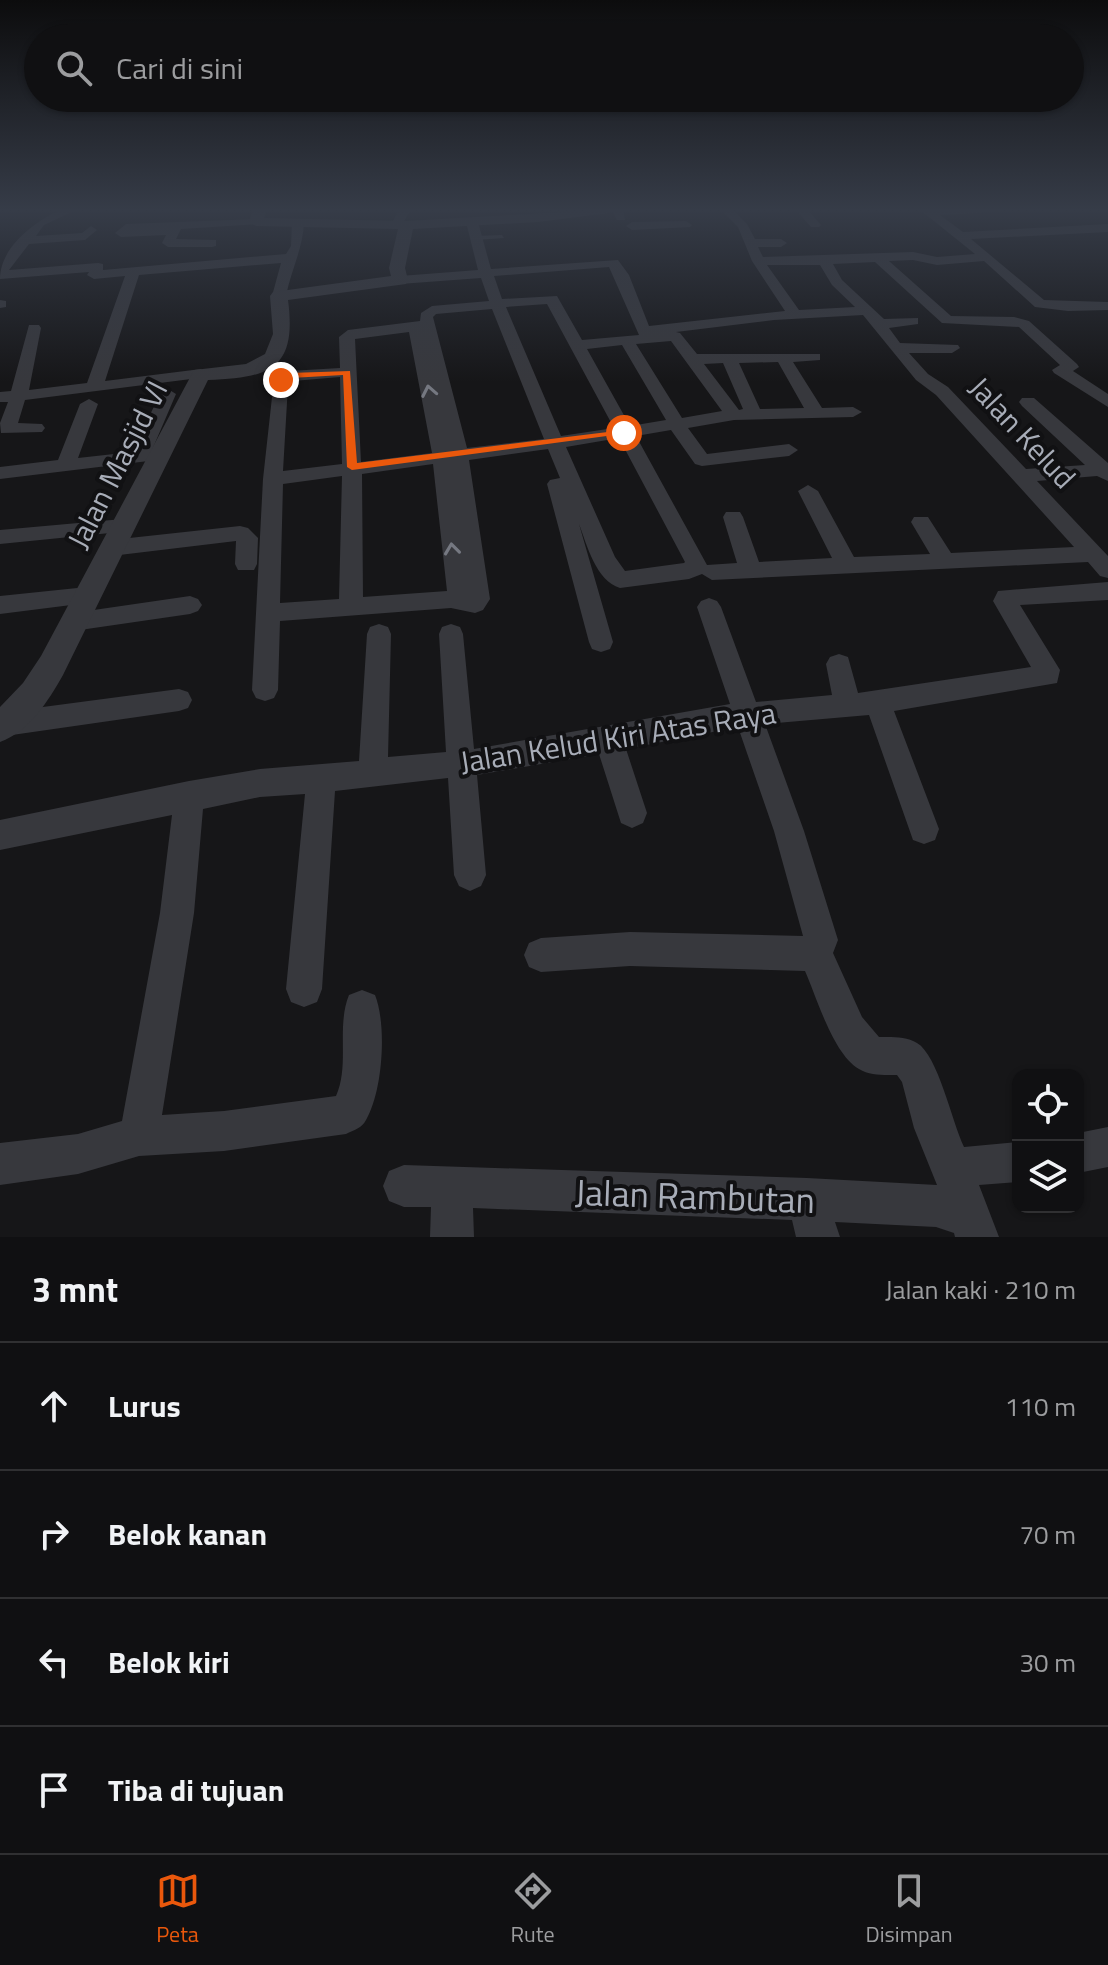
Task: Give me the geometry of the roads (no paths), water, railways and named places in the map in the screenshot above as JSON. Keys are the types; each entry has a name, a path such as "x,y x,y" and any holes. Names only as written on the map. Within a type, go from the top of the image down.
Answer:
{"street":[{"path":"0,274 98,267 94,275 131,278 220,267"},
{"name":"Jalan Masjid VI","path":"2,725 57,662 73,622 117,537 149,456 201,374 249,371 272,360 281,345 279,296 286,267"},
{"path":"397,267 400,280"},
{"path":"485,267 548,444 601,642"},
{"path":"279,296 400,280 566,267"},
{"path":"616,267 622,275 643,331 866,311"},
{"path":"762,267 795,315"},
{"name":"Jalan Kelud","path":"828,267 837,282 880,324 922,377 942,391 1100,562"},
{"path":"887,267 947,320 1014,321 1024,324 1071,367 1060,370 1108,402"},
{"path":"997,267 1030,297 1053,307 1108,306"},
{"path":"896,275 937,274"},
{"path":"97,290 131,278"},
{"path":"65,466 131,278"},
{"path":"267,613 458,599 450,456 422,325 432,310 497,302 552,299 696,567 689,571 627,580 616,576 605,561 548,444"},
{"path":"880,324 913,321"},
{"path":"351,606 352,467 348,334 422,325"},
{"path":"34,328 25,376 9,396 7,429 36,428"},
{"path":"575,345 675,336 734,415"},
{"path":"626,340 696,454 705,461 789,450"},
{"path":"897,348 952,348"},
{"path":"695,359 814,357"},
{"path":"783,358 815,411"},
{"path":"729,359 754,414"},
{"path":"265,690 273,479 281,380 289,376 347,372"},
{"path":"9,396 91,396 201,374"},
{"path":"0,473 149,456 168,394"},
{"path":"1028,402 1106,471"},
{"path":"273,479 548,444 734,415 853,412"},
{"path":"1020,476 1106,471"},
{"path":"808,491 848,567"},
{"path":"733,517 751,570"},
{"path":"921,522 946,562"},
{"path":"0,537 240,533 247,538 246,564"},
{"path":"712,572 946,562 1100,562"},
{"name":"Jalan Kelud Kiri Atas Raya","path":"0,835 260,783 321,780 462,764 750,714 878,703 974,684 1048,675 1005,601 1006,597 1108,591"},
{"path":"0,605 87,596"},
{"path":"73,622 190,605"},
{"path":"709,607 750,714 821,940 815,953 844,1020 870,1055 906,1057 918,1072 934,1128 967,1210"},
{"path":"373,772 379,634"},
{"path":"451,634 470,875"},
{"path":"839,664 847,705"},
{"path":"2,725 179,700"},
{"path":"878,703 924,829"},
{"path":"609,740 632,813"},
{"path":"304,989 321,780"},
{"path":"139,1136 177,913 189,795"},
{"path":"541,955 630,949 774,955 815,953"},
{"path":"0,1164 78,1154 139,1136 224,1131 346,1114 354,1108 359,1091 362,1008"},
{"path":"1084,1152 1108,1147"},
{"path":"967,1210 970,1165 1012,1162"},
{"name":"Jalan Rambutan","path":"452,1237 425,1186 813,1218 936,1206 967,1210"}]}
